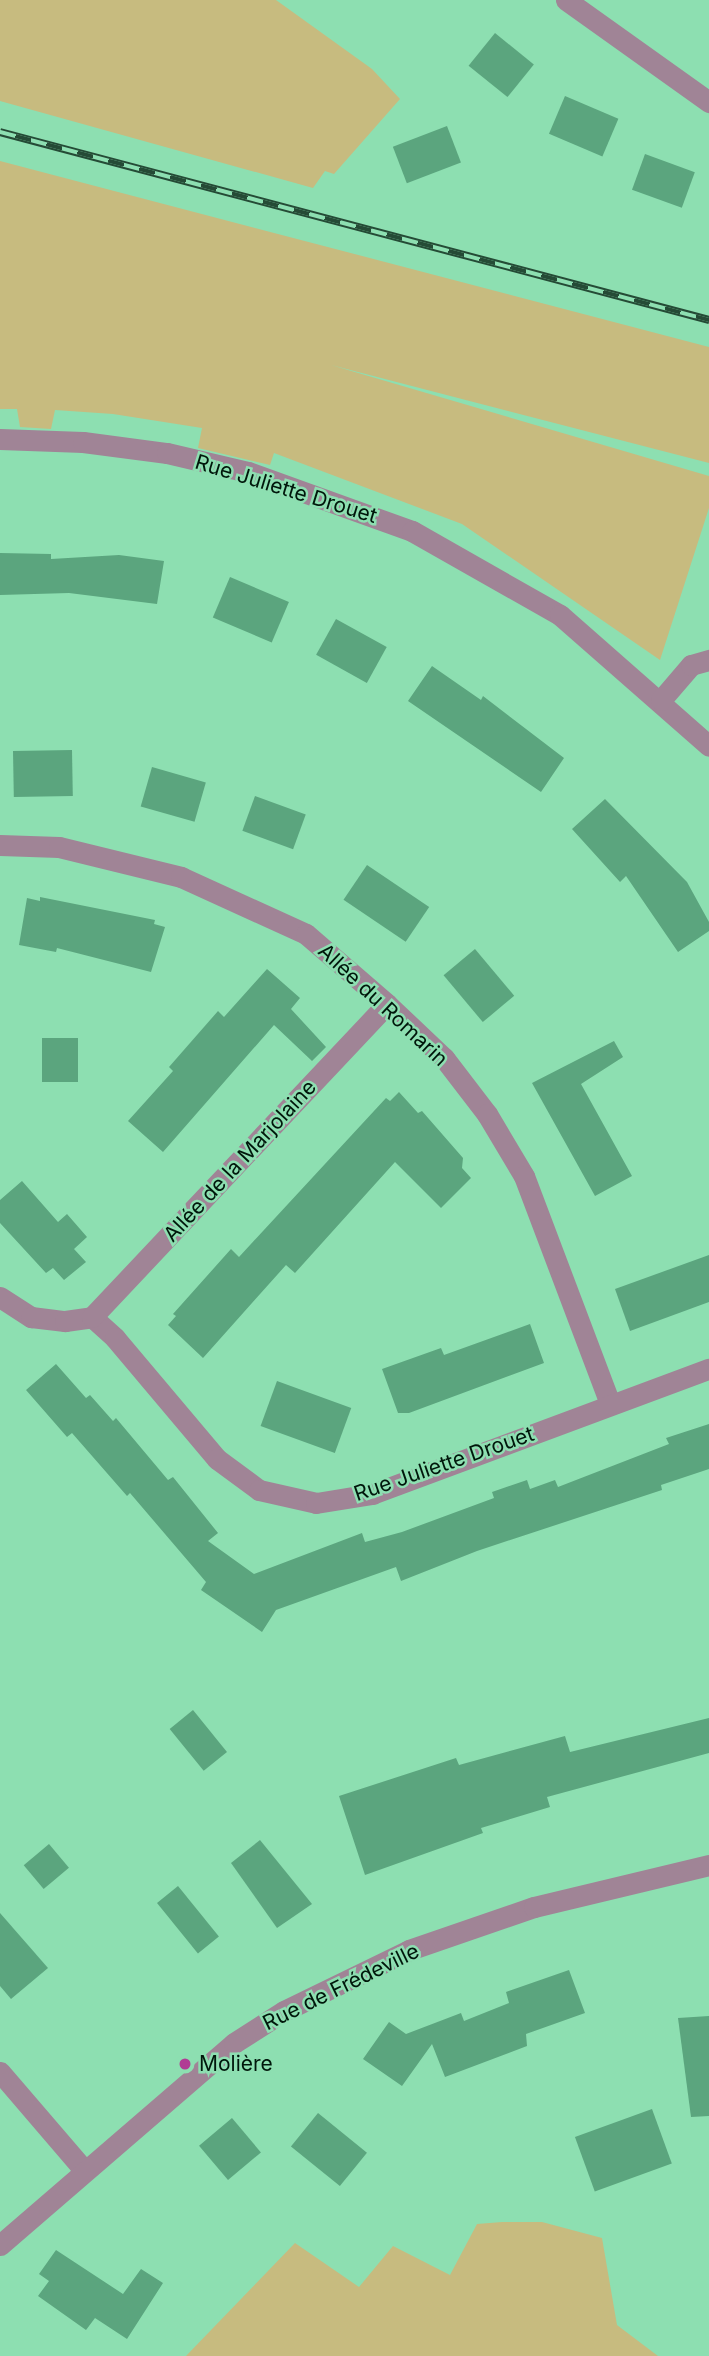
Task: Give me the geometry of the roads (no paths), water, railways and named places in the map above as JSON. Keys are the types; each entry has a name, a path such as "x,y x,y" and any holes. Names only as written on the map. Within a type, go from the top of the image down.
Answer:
{"street":[{"path":"566,0 709,102"},
{"name":"Rue Juliette Drouet","path":"0,439 83,442 167,453 336,500 412,531 550,609 661,700 709,746"},
{"path":"661,700 691,665 709,660"},
{"name":"Allée du Romarin","path":"0,845 59,847 181,877 306,934 387,1004 444,1058 487,1114 524,1176 610,1404"},
{"name":"Allée de la Marjolaine","path":"92,1317 387,1004"},
{"path":"0,1297 31,1317 65,1321 92,1317"},
{"name":"Rue Juliette Drouet","path":"92,1317 115,1338 217,1459 259,1490 316,1503 372,1494 709,1368"},
{"name":"Rue de Frédeville","path":"0,2245 83,2170 234,2043 313,1996 409,1950 534,1907 709,1865"},
{"path":"0,2072 83,2170"}],"railway":[{"path":"0,132 709,320"}],"place":[{"name":"Molière","path":"185,2064"}]}
